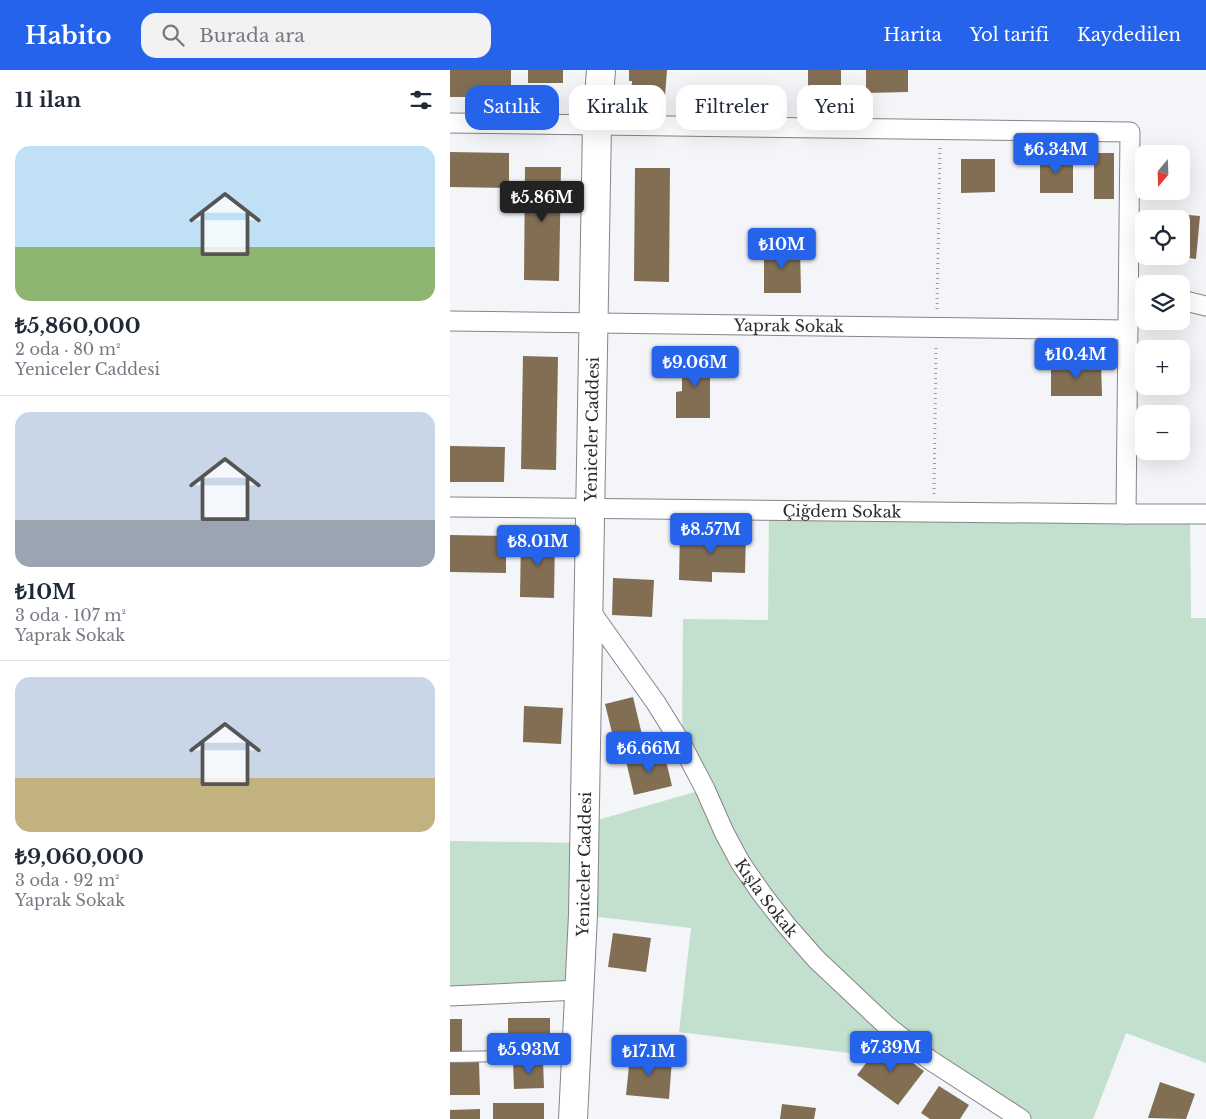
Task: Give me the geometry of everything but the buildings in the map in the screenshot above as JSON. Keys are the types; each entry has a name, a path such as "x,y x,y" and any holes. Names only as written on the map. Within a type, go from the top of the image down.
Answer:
{"street":[{"name":"Yeniceler Caddesi","path":"600,85 601,70"},
{"path":"450,123 569,124"},
{"path":"666,125 1130,132 1135,275"},
{"name":"Yeniceler Caddesi","path":"572,1119 583,915 597,130"},
{"path":"1126,514 1128,330 1135,294"},
{"path":"1190,302 1206,306"},
{"name":"Yaprak Sokak","path":"450,320 1128,330"},
{"name":"Çiğdem Sokak","path":"450,507 1206,514"},
{"name":"Kışla Sokak","path":"589,609 656,703 677,736 740,862 787,926 816,959 887,1026 930,1060 1021,1119"},
{"path":"450,996 579,990"}],"lane":[{"path":"450,1057 576,1055"}],"green space":[{"path":"769,511 1190,514 1191,618 1206,618 1206,1063 1126,1033 1093,1119 1021,1119 882,1021 857,1054 679,1032 691,928 583,915 579,990 450,996 450,841 583,843 584,824 705,789 682,745 683,619 768,620"}]}
